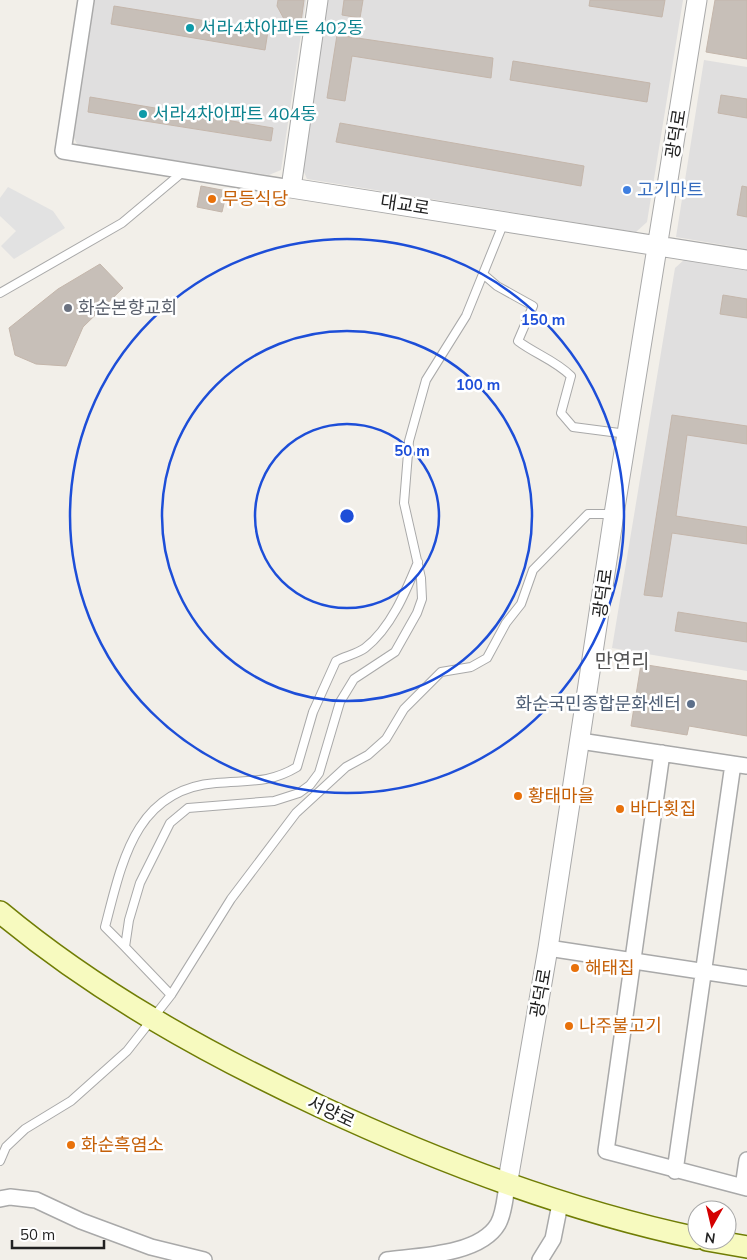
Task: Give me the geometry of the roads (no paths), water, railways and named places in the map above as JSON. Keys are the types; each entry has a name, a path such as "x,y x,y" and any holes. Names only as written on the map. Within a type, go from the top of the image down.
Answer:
{"main road":[{"name":"서양로","path":"0,912 33,939 95,983 199,1046 355,1123 507,1186 560,1204 639,1226 687,1236"}],"street":[{"name":"대교로","path":"86,0 63,152 505,220 658,247 747,260"},
{"path":"291,188 318,0"},
{"name":"광덕로","path":"507,1186 548,948 614,514 697,0"},
{"path":"580,741 740,765 704,972 676,1171"},
{"path":"662,753 606,1151 745,1188 747,1160"},
{"path":"548,948 747,978"},
{"path":"387,1260 462,1249 483,1238 498,1223 507,1186"},
{"path":"0,1199 36,1200 81,1221 151,1247 204,1260"},
{"path":"540,1260 554,1240 560,1204"}],"lane":[{"path":"0,293 122,223 184,171"},
{"path":"125,947 128,920 140,883 170,823 188,808 274,800 299,793 310,785 319,773 340,702 354,679 395,652 416,613 422,600 418,562 404,503 409,440 426,380 433,366 457,334 505,220"},
{"path":"483,274 497,286 533,306 518,341 531,351 556,363 571,376 561,413 573,427 627,434"},
{"path":"0,1162 6,1147 25,1129 71,1101 127,1051 171,995 180,976 231,899 296,813 346,768 368,755 381,743 404,709 441,672 471,668 487,658 506,623 521,604 533,570 588,514 614,514"},
{"path":"171,995 105,927 126,852 138,830 159,803 197,784 261,782 284,775 297,767 312,712 336,661 364,649 377,636 406,591 418,562"}],"place":[{"name":"서라4차아파트 402동","path":"190,28"},
{"name":"서라4차아파트 404동","path":"143,114"},
{"name":"고기마트","path":"627,190"},
{"name":"무등식당","path":"212,199"},
{"name":"화순본향교회","path":"68,308"},
{"name":"화순국민종합문화센터","path":"691,704"},
{"name":"황태마을","path":"518,796"},
{"name":"바다횟집","path":"620,809"},
{"name":"해태집","path":"575,968"},
{"name":"나주불고기","path":"569,1026"},
{"name":"화순흑염소","path":"71,1145"}],"district":[{"name":"만연리","path":"622,661"}]}
